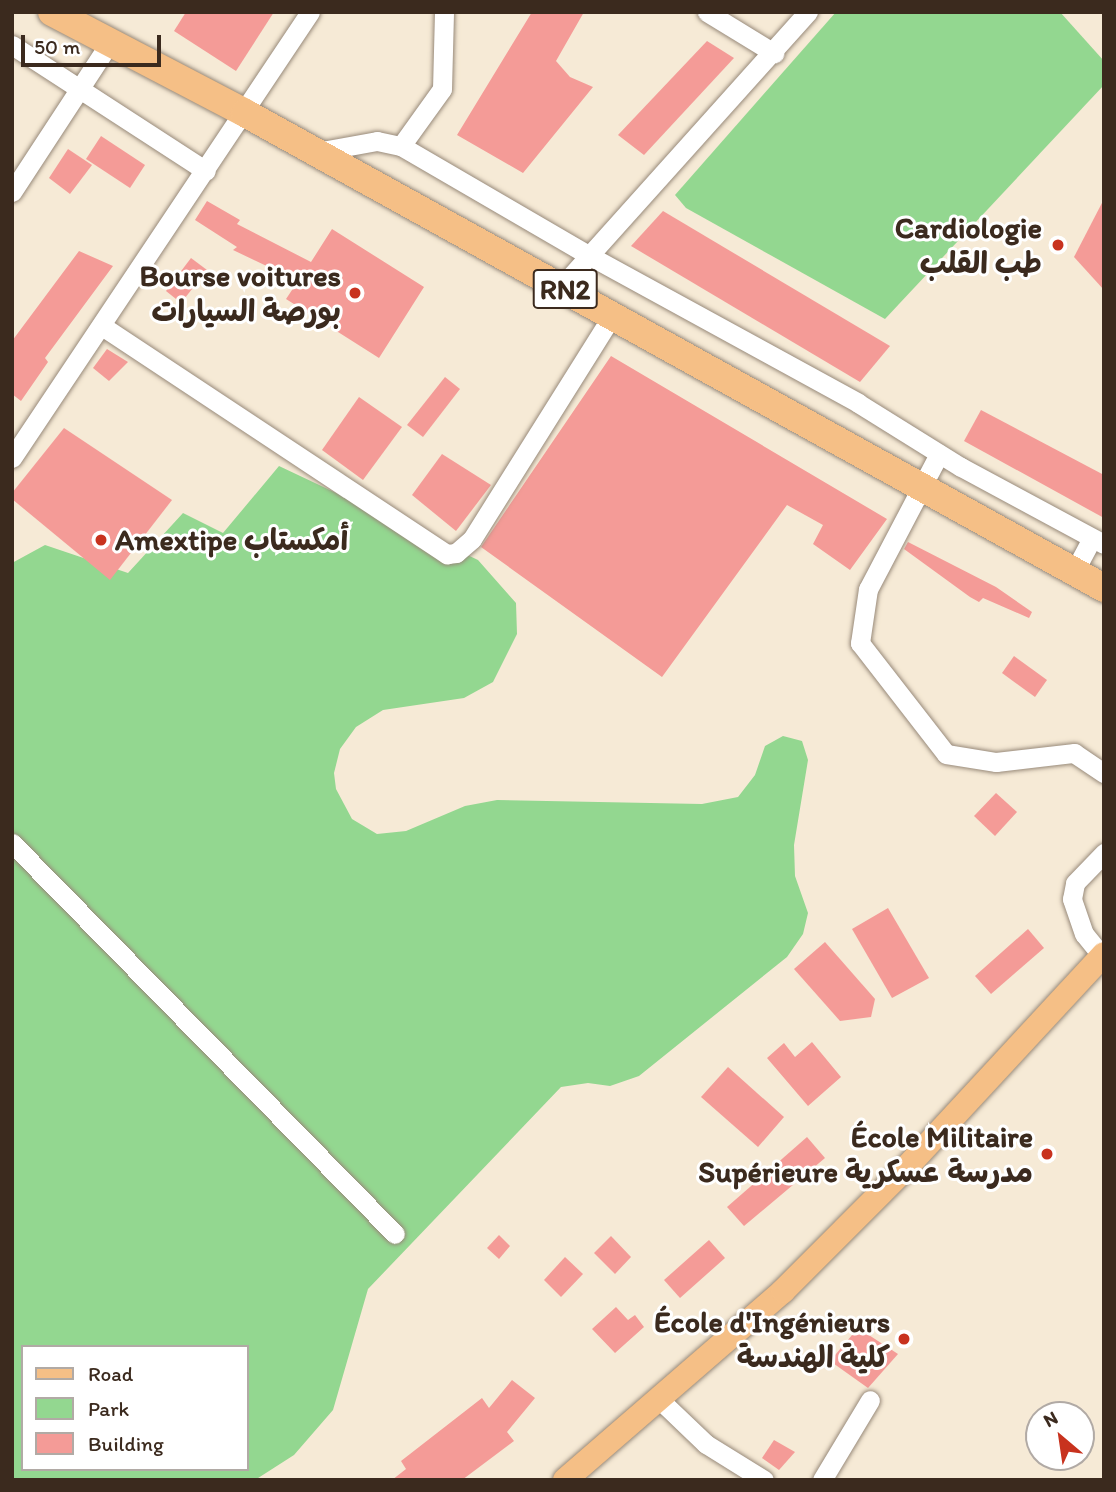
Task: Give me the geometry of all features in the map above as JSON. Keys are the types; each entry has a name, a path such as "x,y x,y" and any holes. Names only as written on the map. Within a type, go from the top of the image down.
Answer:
{"highway":[{"name":"RN2","path":"52,12 245,113 1104,588"}],"main road":[{"path":"565,1480 661,1401 783,1291 904,1170 1103,955"}],"street":[{"path":"12,458 310,12"},
{"path":"401,146 442,89 444,12"},
{"path":"707,12 775,53"},
{"path":"561,287 775,53 808,12"},
{"path":"12,192 109,44"},
{"path":"12,46 206,171"},
{"path":"316,152 377,141 401,146 590,256 858,403 939,454 1098,541 1074,572"},
{"path":"102,326 447,554 456,554 472,539 611,317"},
{"path":"939,454 919,486 868,589 860,643 946,754 996,762 1074,753 1104,772"},
{"path":"12,844 396,1234"},
{"path":"1103,955 1084,934 1072,899 1075,883 1104,853"},
{"path":"822,1480 870,1400"},
{"path":"661,1401 706,1444 764,1480"}],"green space":[{"path":"836,12 1060,12 1104,61 1104,85 885,319 686,208 675,195"},
{"path":"279,466 478,560 516,603 517,634 493,682 464,698 383,710 356,727 340,749 334,773 336,789 352,819 377,834 406,831 465,806 497,800 702,804 738,797 755,775 765,746 783,736 802,741 808,760 794,845 795,876 808,913 803,934 787,957 639,1076 610,1086 588,1083 561,1087 368,1289 333,1410 294,1455 255,1480 12,1480 12,563 45,545 128,573 183,513 223,533"}],"building":[{"path":"186,12 274,12 236,71 174,31"},
{"path":"532,12 584,12 556,61 570,77 593,87 523,173 457,135"},
{"path":"707,41 734,58 644,155 618,135"},
{"path":"101,136 145,165 130,188 86,159"},
{"path":"68,149 92,165 70,194 49,178"},
{"path":"1104,199 1104,290 1074,257"},
{"name":"Bourse voitures بورصة السيارات","path":"207,201 240,220 237,224 311,262 332,229 424,287 379,358 286,299 298,281 233,250 237,247 195,220"},
{"path":"663,211 890,346 860,382 631,246"},
{"path":"79,251 113,266 45,358 48,362 21,401 12,394 12,341"},
{"path":"191,258 207,270 181,303 166,291"},
{"path":"107,349 128,362 109,381 93,368"},
{"path":"611,356 887,519 850,570 813,544 823,525 787,505 662,677 481,547"},
{"path":"445,377 460,389 423,437 407,425"},
{"path":"359,397 402,427 363,480 322,450"},
{"path":"981,410 1104,475 1104,518 964,441"},
{"name":"Amextipe أمكستاب","path":"64,428 172,500 110,580 12,499 12,493"},
{"path":"442,454 491,485 456,531 412,495"},
{"path":"908,542 996,587 1032,612 1029,618 983,598 979,602 970,597 904,549"},
{"path":"1014,656 1047,680 1035,697 1002,673"},
{"path":"996,793 1017,812 995,836 974,816"},
{"path":"888,908 929,978 892,998 852,929"},
{"path":"1028,929 1044,948 991,994 975,976"},
{"path":"825,942 875,999 871,1017 840,1021 794,969"},
{"path":"812,1042 841,1077 808,1106 767,1058 784,1043 795,1057"},
{"path":"728,1067 784,1117 758,1147 701,1097"},
{"path":"807,1137 825,1158 744,1226 727,1207"},
{"path":"499,1235 510,1246 499,1259 487,1248"},
{"path":"611,1236 631,1257 615,1274 594,1253"},
{"path":"709,1240 725,1258 680,1298 664,1280"},
{"path":"565,1257 583,1274 561,1297 544,1280"},
{"path":"616,1307 628,1320 635,1315 644,1327 615,1353 592,1329"},
{"path":"858,1328 898,1354 868,1388 830,1361"},
{"path":"512,1380 535,1398 507,1432 514,1441 462,1480 392,1480 406,1469 401,1461 482,1398 489,1408"},
{"path":"774,1440 795,1452 779,1470 762,1458"}],"place":[{"name":"Cardiologie طب القلب","path":"1058,245"},
{"name":"Bourse voitures بورصة السيارات","path":"355,293"},
{"name":"Amextipe أمكستاب","path":"101,540"},
{"name":"École Militaire Supérieure مدرسة عسكرية","path":"1047,1154"},
{"name":"École d'Ingénieurs كلية الهندسة","path":"904,1339"}]}
